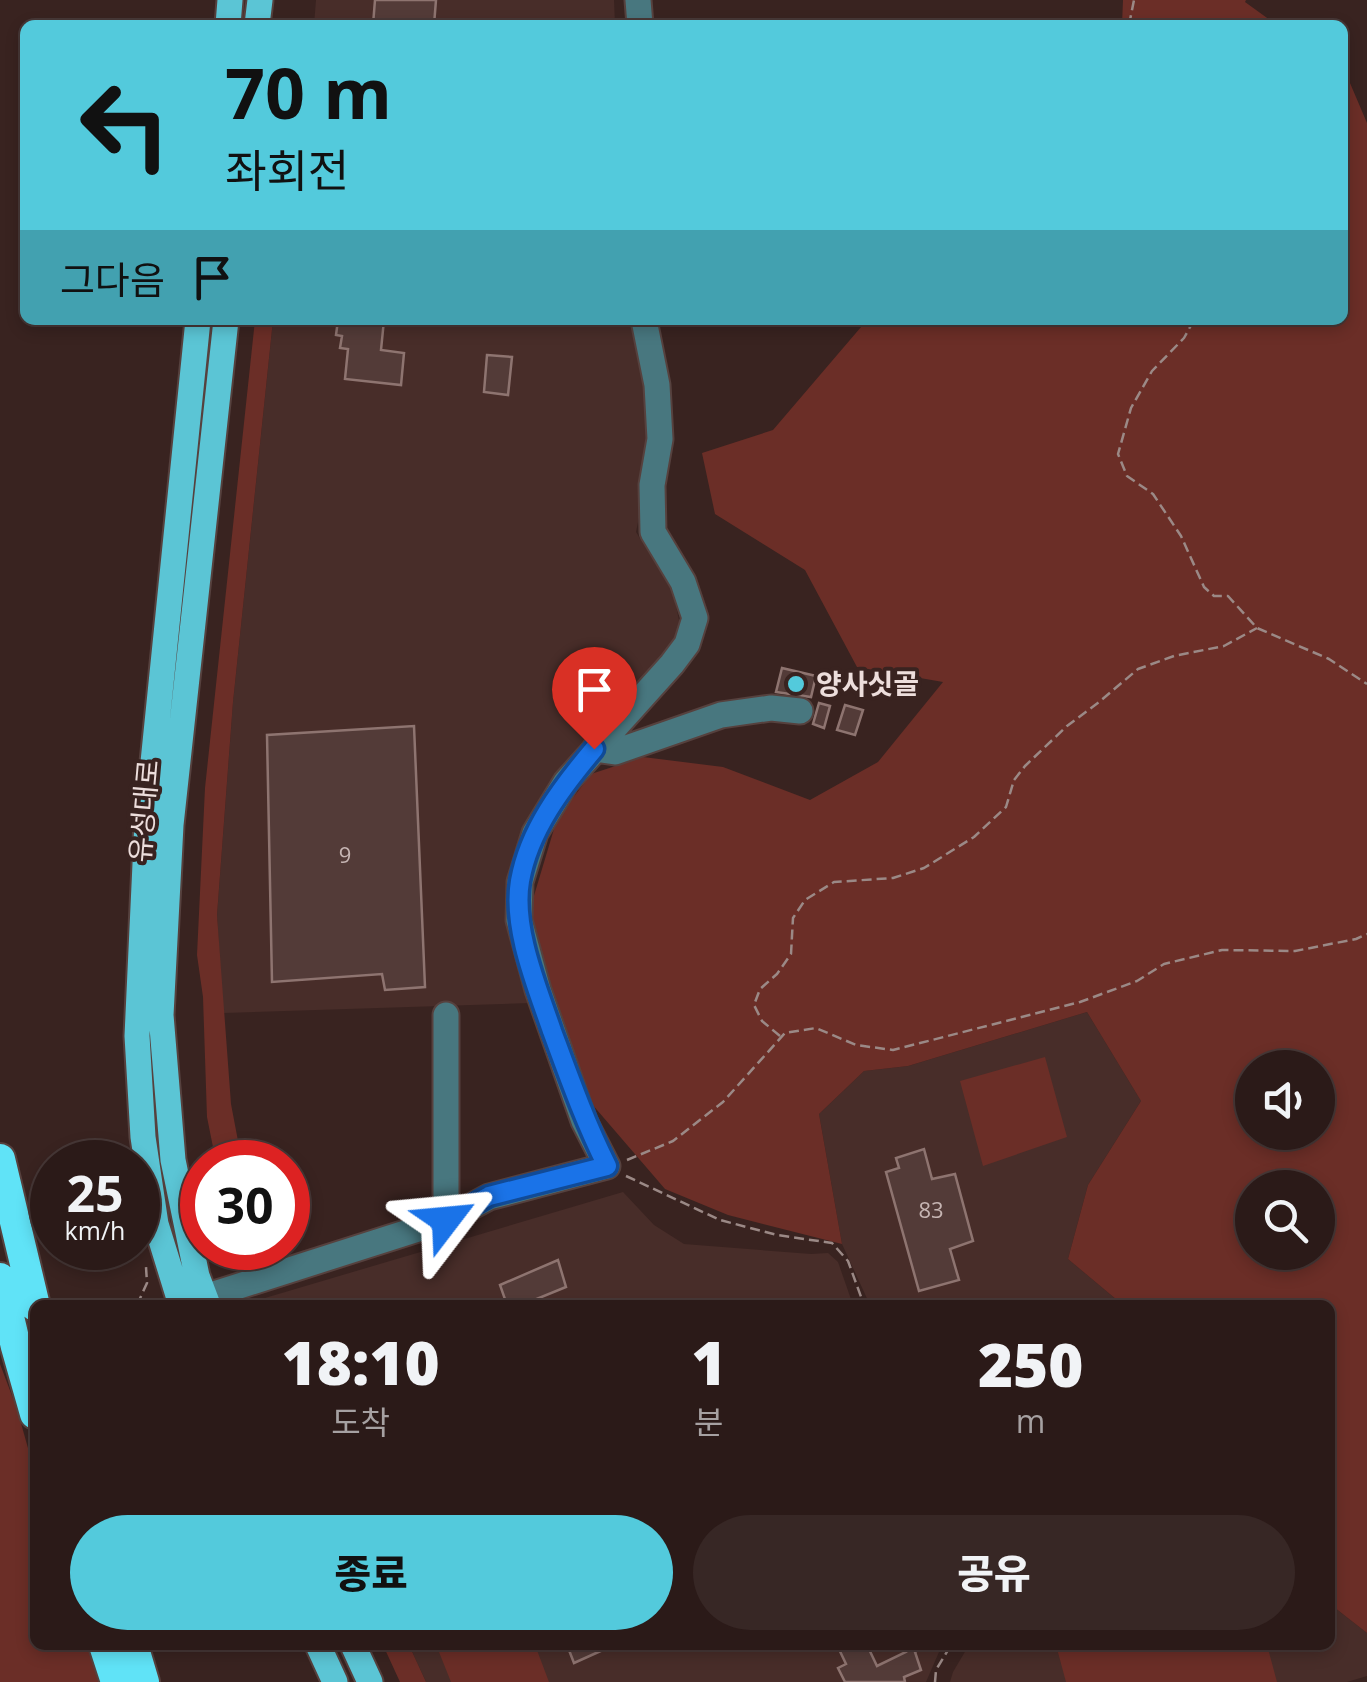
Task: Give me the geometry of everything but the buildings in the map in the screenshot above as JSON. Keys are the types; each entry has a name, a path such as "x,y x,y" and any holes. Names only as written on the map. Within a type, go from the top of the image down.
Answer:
{"highway":[{"path":"0,1159 34,1300"},
{"path":"0,1278 30,1396"},
{"path":"106,1650 116,1682"},
{"path":"134,1650 144,1682"}],"main road":[{"name":"유성대로","path":"193,1300 156,1224 143,1137 137,1036 147,821 197,325"},
{"name":"유성대로","path":"194,1300 197,1276 173,1160 162,1016 171,825 225,325"},
{"path":"320,1650 334,1682"},
{"path":"356,1650 370,1682"}],"street":[{"path":"203,1300 446,1220 489,1196 607,1166 584,1121 538,990 519,920 520,882 535,833 566,782 672,664 687,644 695,618 683,582 654,532 652,485 660,439 657,385 645,325"},
{"path":"594,749 615,752 721,715 771,708 800,711"},
{"path":"446,1015 446,1220"}],"path":[{"path":"1191,325 1152,371 1131,408 1118,454 1126,476 1153,494 1181,536 1204,587 1214,596 1228,596 1257,628 1329,659 1367,684"},
{"path":"782,1038 762,1021 754,1006 760,989 791,954 793,918 805,900 834,882 892,878 924,868 974,837 996,818 1006,808 1014,780 1025,766 1138,669 1174,656 1224,646 1257,628"},
{"path":"607,1166 673,1140 723,1102 785,1034 816,1028 856,1045 893,1050 1080,1002 1136,981 1164,964 1222,950 1294,950 1356,940 1367,934"},
{"path":"607,1166 720,1220 777,1235 832,1243 848,1261 862,1300"},
{"path":"139,1300 147,1283 146,1270"},
{"path":"935,1682 936,1670 948,1650"}],"shaded area":[{"path":"316,0 614,0 615,20 314,20"},
{"path":"1123,0 1246,0 1270,20 1122,20"},
{"path":"1348,78 1367,123 1367,1633 1335,1608 1335,1300 1117,1300 1068,1259 1088,1185 1141,1101 1087,1012 908,1066 864,1071 819,1114 842,1244 728,1215 665,1189 591,1103 556,1018 527,919 557,819 591,774 643,757 723,767 810,800 878,762 943,682 857,667 805,570 715,514 702,453 773,430 863,325 1348,325"},
{"path":"254,325 272,325 233,702 217,915 231,1104 238,1140 212,1140 197,955 205,788"},
{"path":"272,325 636,325 642,344 653,448 636,532 673,592 682,634 515,867 530,1003 223,1013 217,915 233,702"},
{"path":"1087,1012 1141,1101 1088,1185 1068,1259 1117,1300 868,1300 842,1244 819,1114 864,1071 908,1066"},
{"path":"1045,1057 1067,1137 983,1166 960,1081"},
{"path":"623,1192 654,1225 684,1244 828,1253 838,1262 851,1300 266,1300"},
{"path":"0,1364 30,1455 30,1650 91,1650 101,1682 0,1682"},
{"path":"1335,1608 1367,1633 1367,1676 1347,1682 950,1682 966,1650 1335,1650"},
{"path":"385,1650 411,1650 426,1682 400,1682"},
{"path":"411,1650 940,1650 926,1682 426,1682"},
{"path":"537,1650 549,1682 451,1682 439,1652"},
{"path":"1057,1650 1268,1650 1277,1682 1066,1682"}],"place":[{"name":"양사싯골","path":"796,684"}],"route":[{"path":"446,1220 489,1196 607,1166 584,1121 538,990 519,920 520,882 535,833 566,782 594,749"}]}
